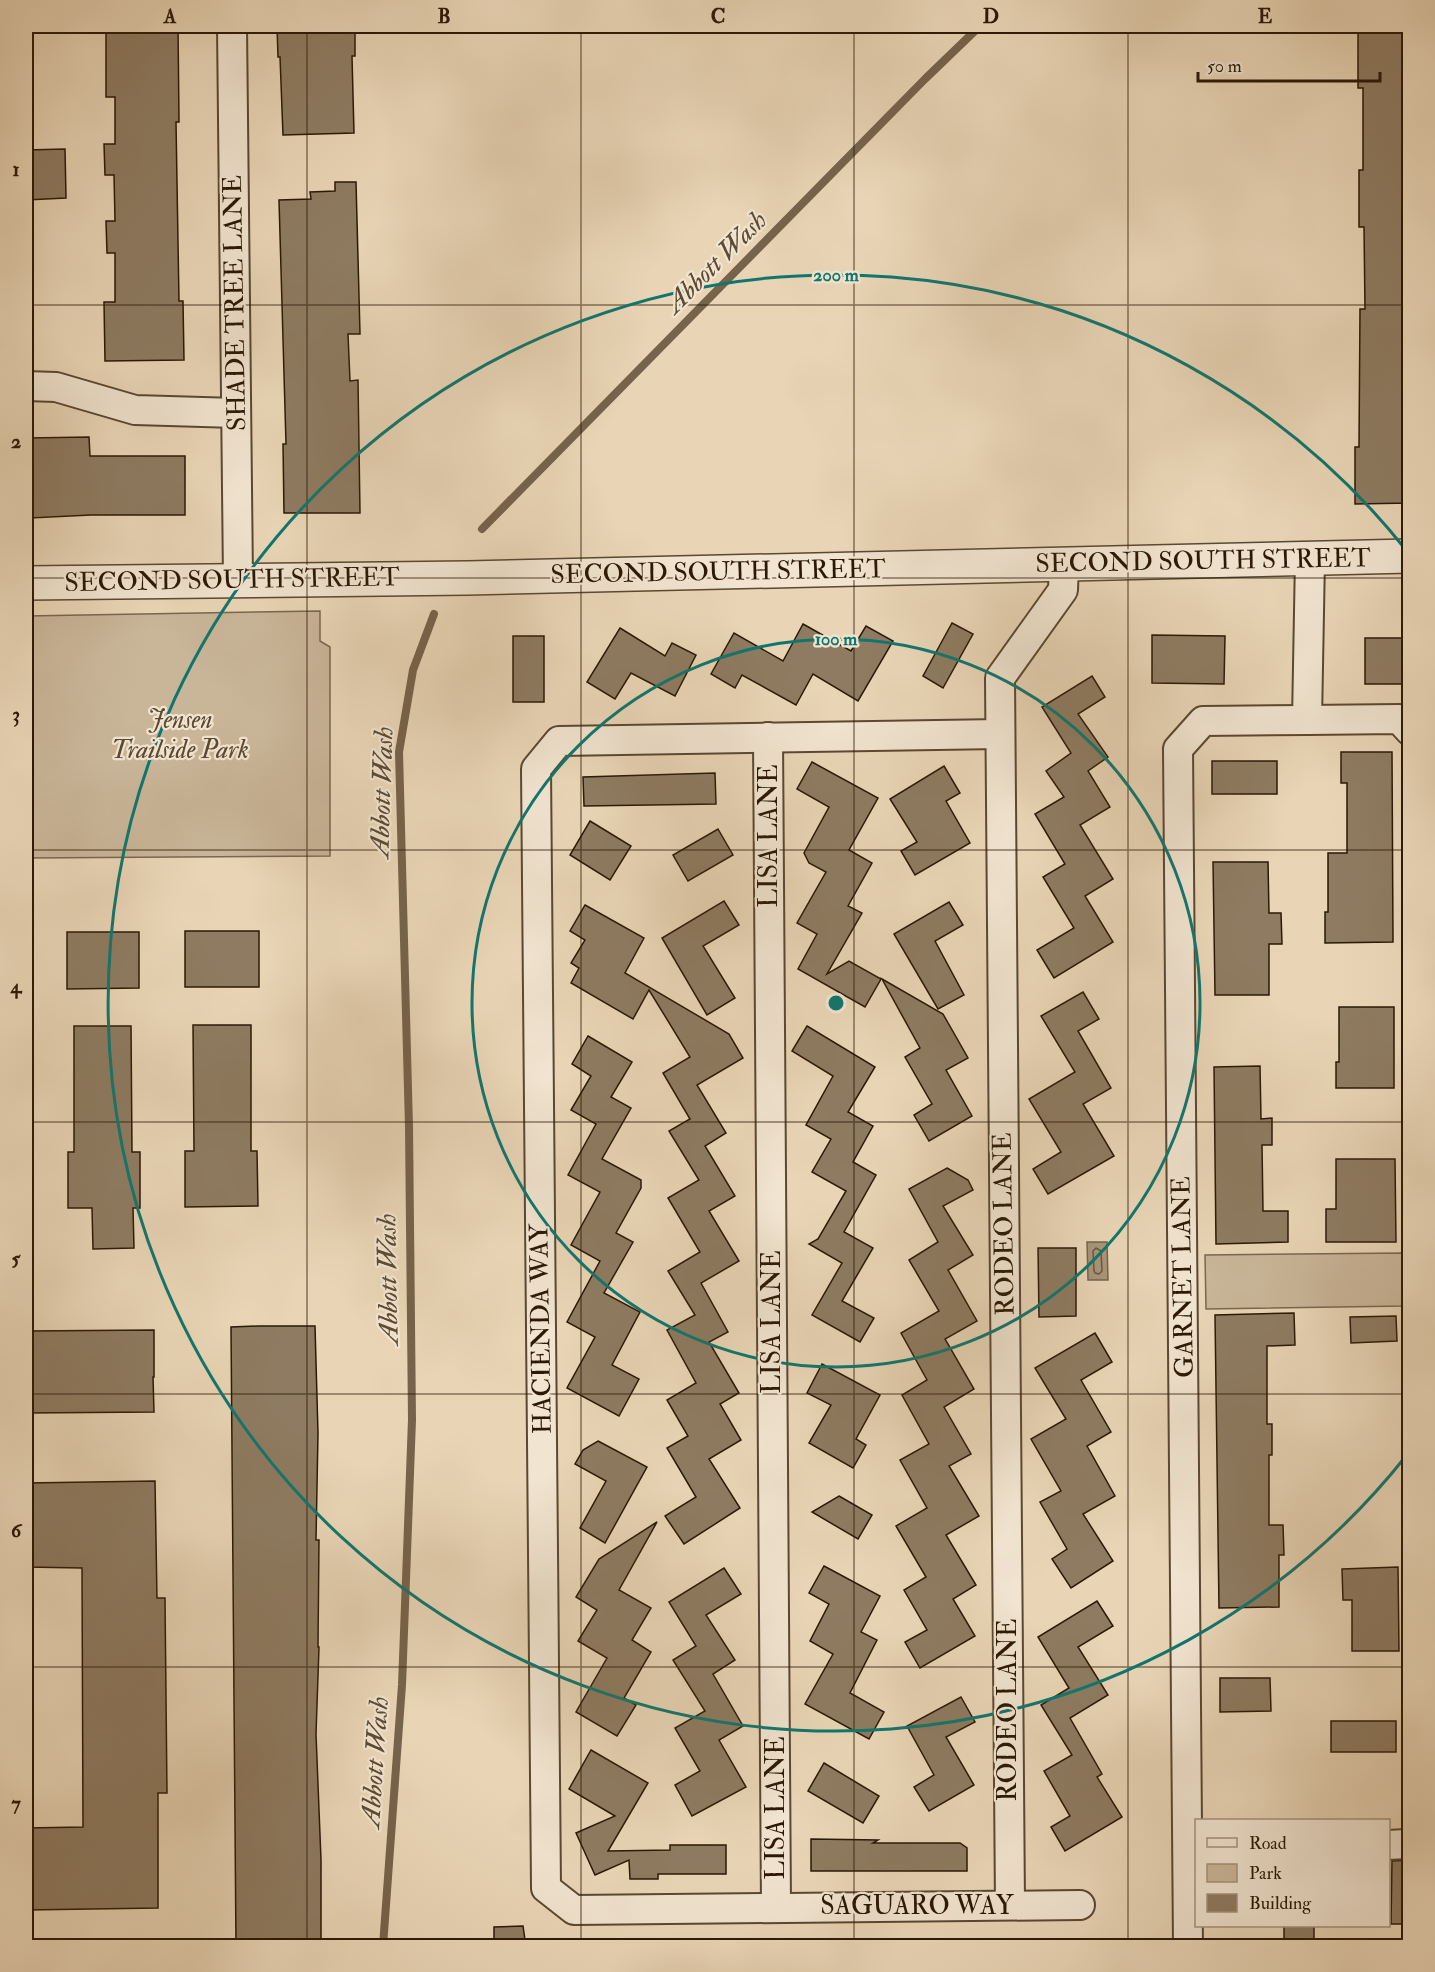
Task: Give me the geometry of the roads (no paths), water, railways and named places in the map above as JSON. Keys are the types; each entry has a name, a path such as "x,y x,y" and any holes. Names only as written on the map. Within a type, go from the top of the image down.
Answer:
{"street":[{"name":"SHADE TREE LANE","path":"232,26 238,580"},
{"path":"26,386 56,387 135,410 236,413"},
{"name":"SECOND SOUTH STREET","path":"26,583 492,577 1410,556"},
{"path":"1307,720 1310,558"},
{"name":"RODEO LANE","path":"1010,1905 1000,678 1064,590 1064,564"},
{"name":"GARNET LANE","path":"1188,1947 1192,1846 1178,749 1203,721 1399,719 1410,731"},
{"path":"768,737 1000,734"},
{"name":"HACIENDA WAY","path":"546,1888 536,769 559,741 768,737"},
{"name":"LISA LANE","path":"768,737 777,1906"},
{"path":"1390,1845 1410,1842"},
{"name":"SAGUARO WAY","path":"546,1888 574,1910 777,1906 1080,1905"}],"water":[{"path":"1087,1242 1107,1242 1108,1280 1088,1280"}],"waterway":[{"name":"Abbott Wash","path":"482,529 980,26"},
{"name":"Abbott Wash","path":"383,1946 402,1685 412,1420 409,1127 399,752 413,670 434,614"}],"park label":[{"name":"Jensen Trailside Park","path":"180,735"}]}
